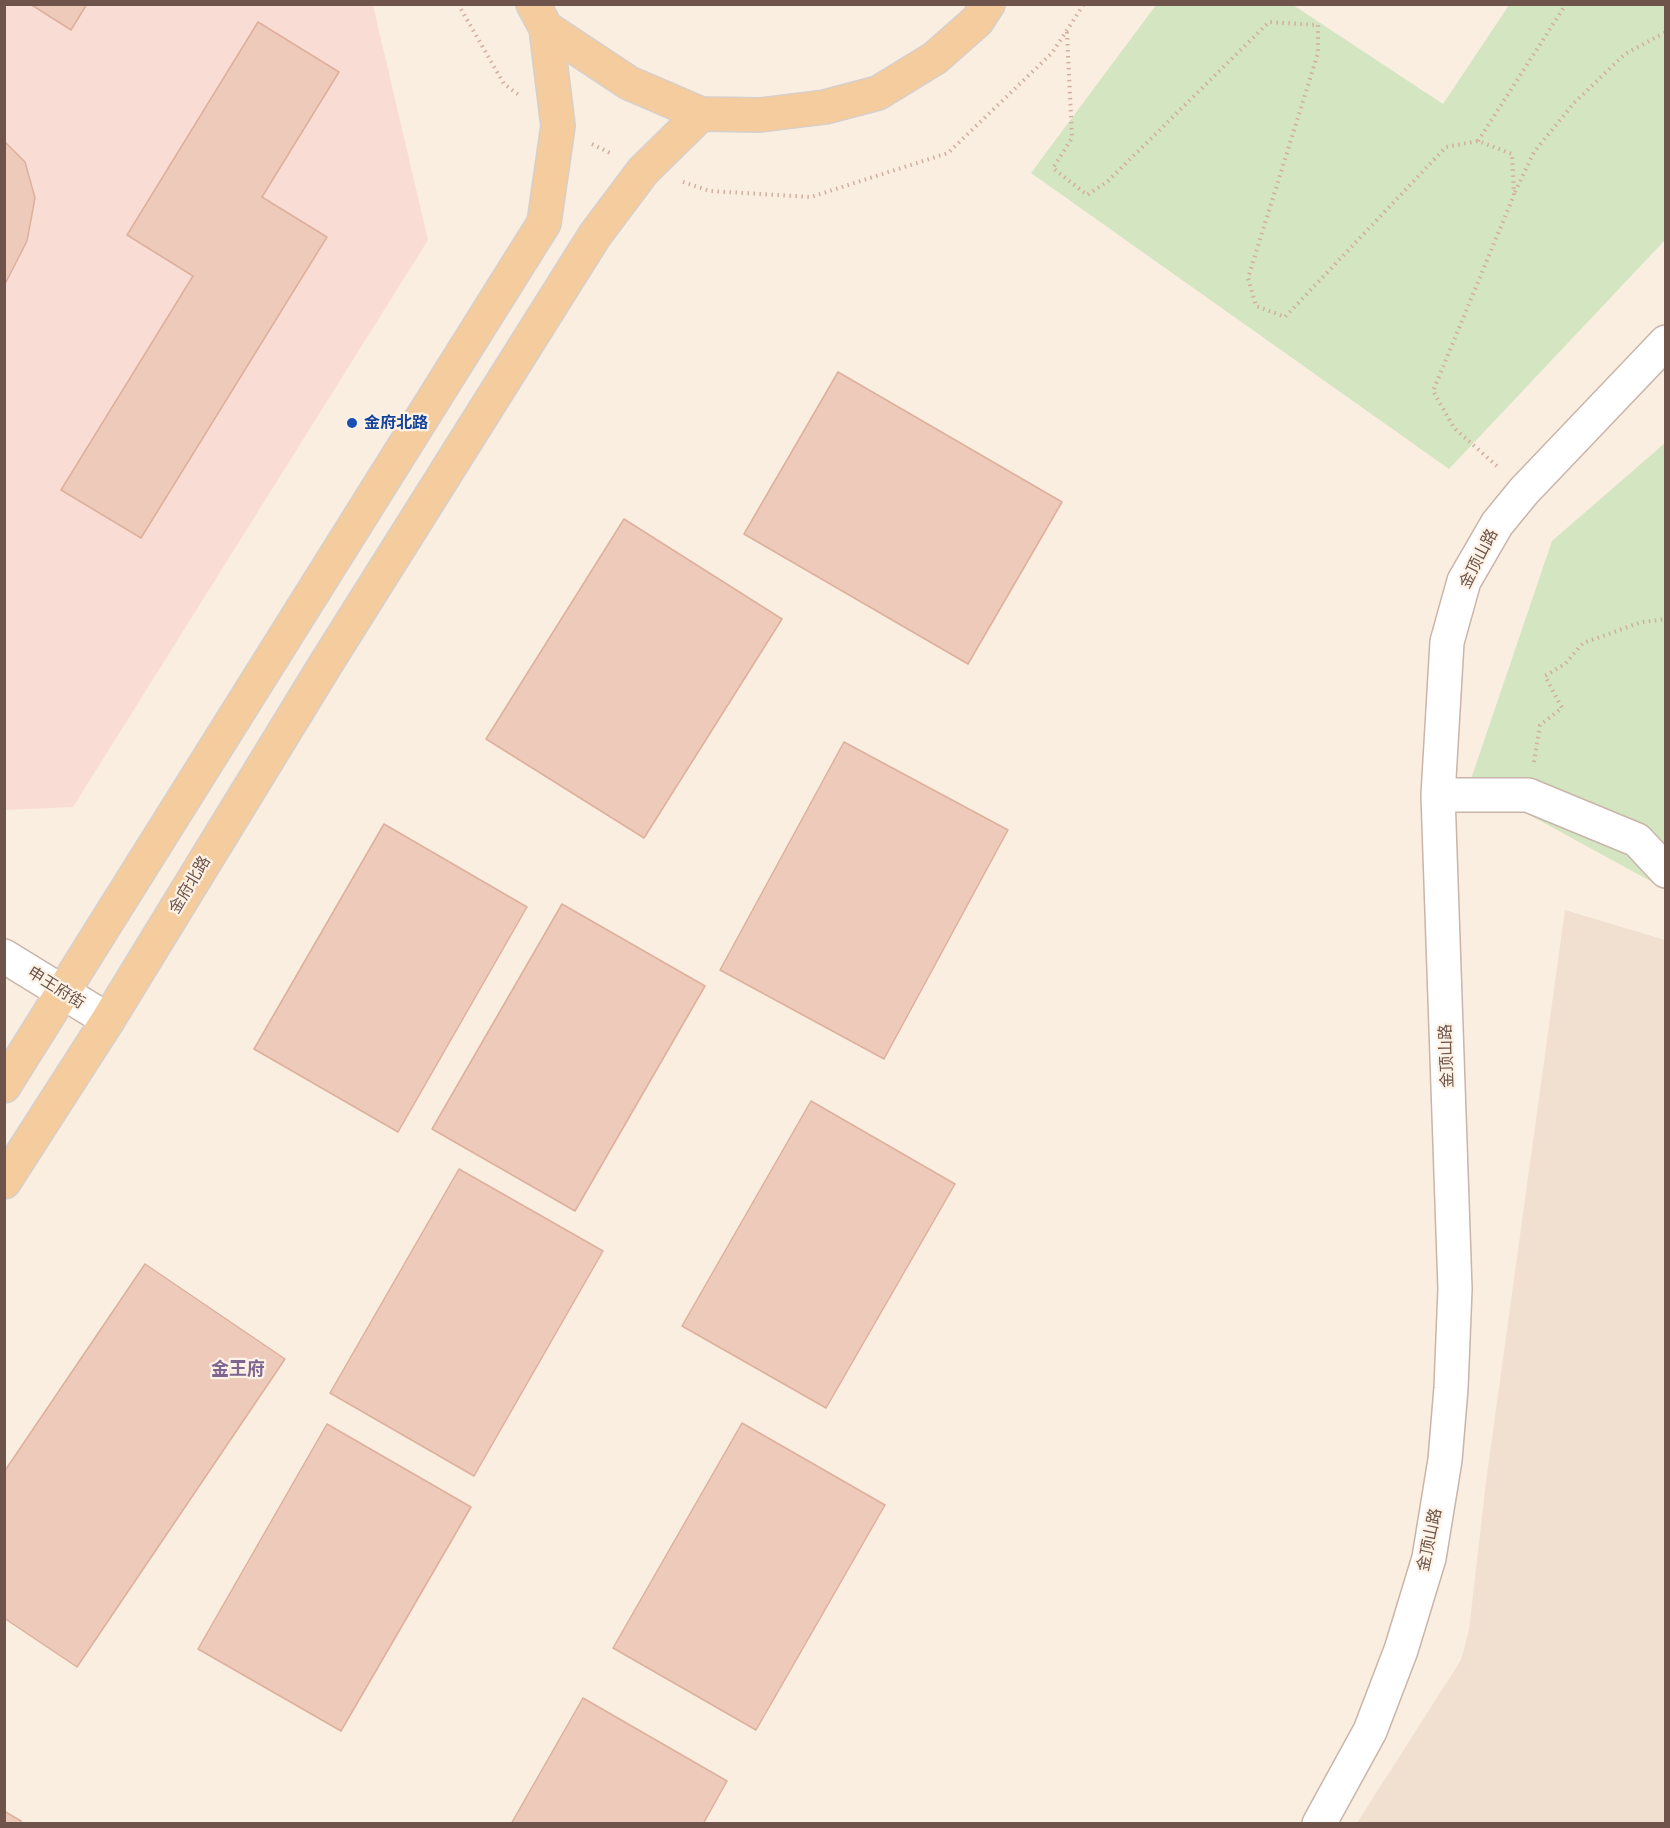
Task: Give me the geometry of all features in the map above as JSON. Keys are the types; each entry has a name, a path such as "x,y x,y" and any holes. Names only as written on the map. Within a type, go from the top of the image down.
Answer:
{"main road":[{"path":"539,16 629,83 701,114 760,115 825,107 878,93 935,58 977,21 988,4"},
{"path":"4,1086 544,223 558,126 539,16"},
{"name":"金府北路","path":"4,1182 108,1020 327,662 595,235 643,171 701,114"}],"street":[{"name":"金顶山路","path":"1319,1824 1370,1731 1401,1650 1429,1558 1445,1460 1455,1289 1438,795 1447,642 1464,581 1497,524 1524,491 1665,342"},
{"path":"1438,795 1528,795 1636,840 1665,871"},
{"name":"申王府街","path":"4,956 108,1020"}],"path":[{"path":"1478,141 1566,4"},
{"path":"1066,32 1072,138 1053,168 1087,195 1107,182 1269,22 1318,25 1318,52 1248,278 1256,306 1285,317 1446,147 1478,141 1512,154 1514,195"},
{"path":"1524,491 1454,428 1433,391 1534,152 1574,103 1625,54 1665,32"},
{"path":"1528,795 1540,725 1562,708 1545,676 1565,664 1583,644 1642,622 1665,619"}],"shaded area":[{"path":"5,5 373,5 428,240 73,807 5,810"},
{"path":"1565,910 1665,940 1665,1823 1357,1823 1461,1660 1469,1630 1486,1482"}],"green space":[{"path":"1156,5 1293,5 1443,104 1509,5 1665,5 1665,240 1449,469 1031,173"},
{"path":"1665,443 1665,889 1493,795 1471,779 1552,541"}],"building":[{"path":"30,4 87,4 71,30"},
{"path":"258,22 339,72 262,197 327,237 141,538 61,490 193,276 127,235"},
{"path":"4,141 25,162 35,198 27,241 4,286"},
{"path":"838,372 1062,502 968,664 744,534"},
{"path":"624,519 782,619 644,838 486,739"},
{"path":"844,742 1008,830 884,1059 720,970"},
{"path":"384,824 527,907 398,1132 254,1049"},
{"path":"562,904 705,986 575,1211 432,1129"},
{"path":"811,1101 955,1184 826,1408 682,1326"},
{"path":"459,1169 603,1251 474,1476 330,1393"},
{"path":"145,1264 285,1359 77,1667 4,1618 4,1472"},
{"path":"742,1423 885,1505 756,1730 613,1648"},
{"path":"327,1424 471,1507 341,1731 198,1649"},
{"path":"583,1698 727,1781 703,1824 511,1824"},
{"path":"4,1811 21,1821 20,1824 4,1824"}],"place":[{"name":"金府北路","path":"352,423"}],"district":[{"name":"金王府","path":"238,1370"}]}
